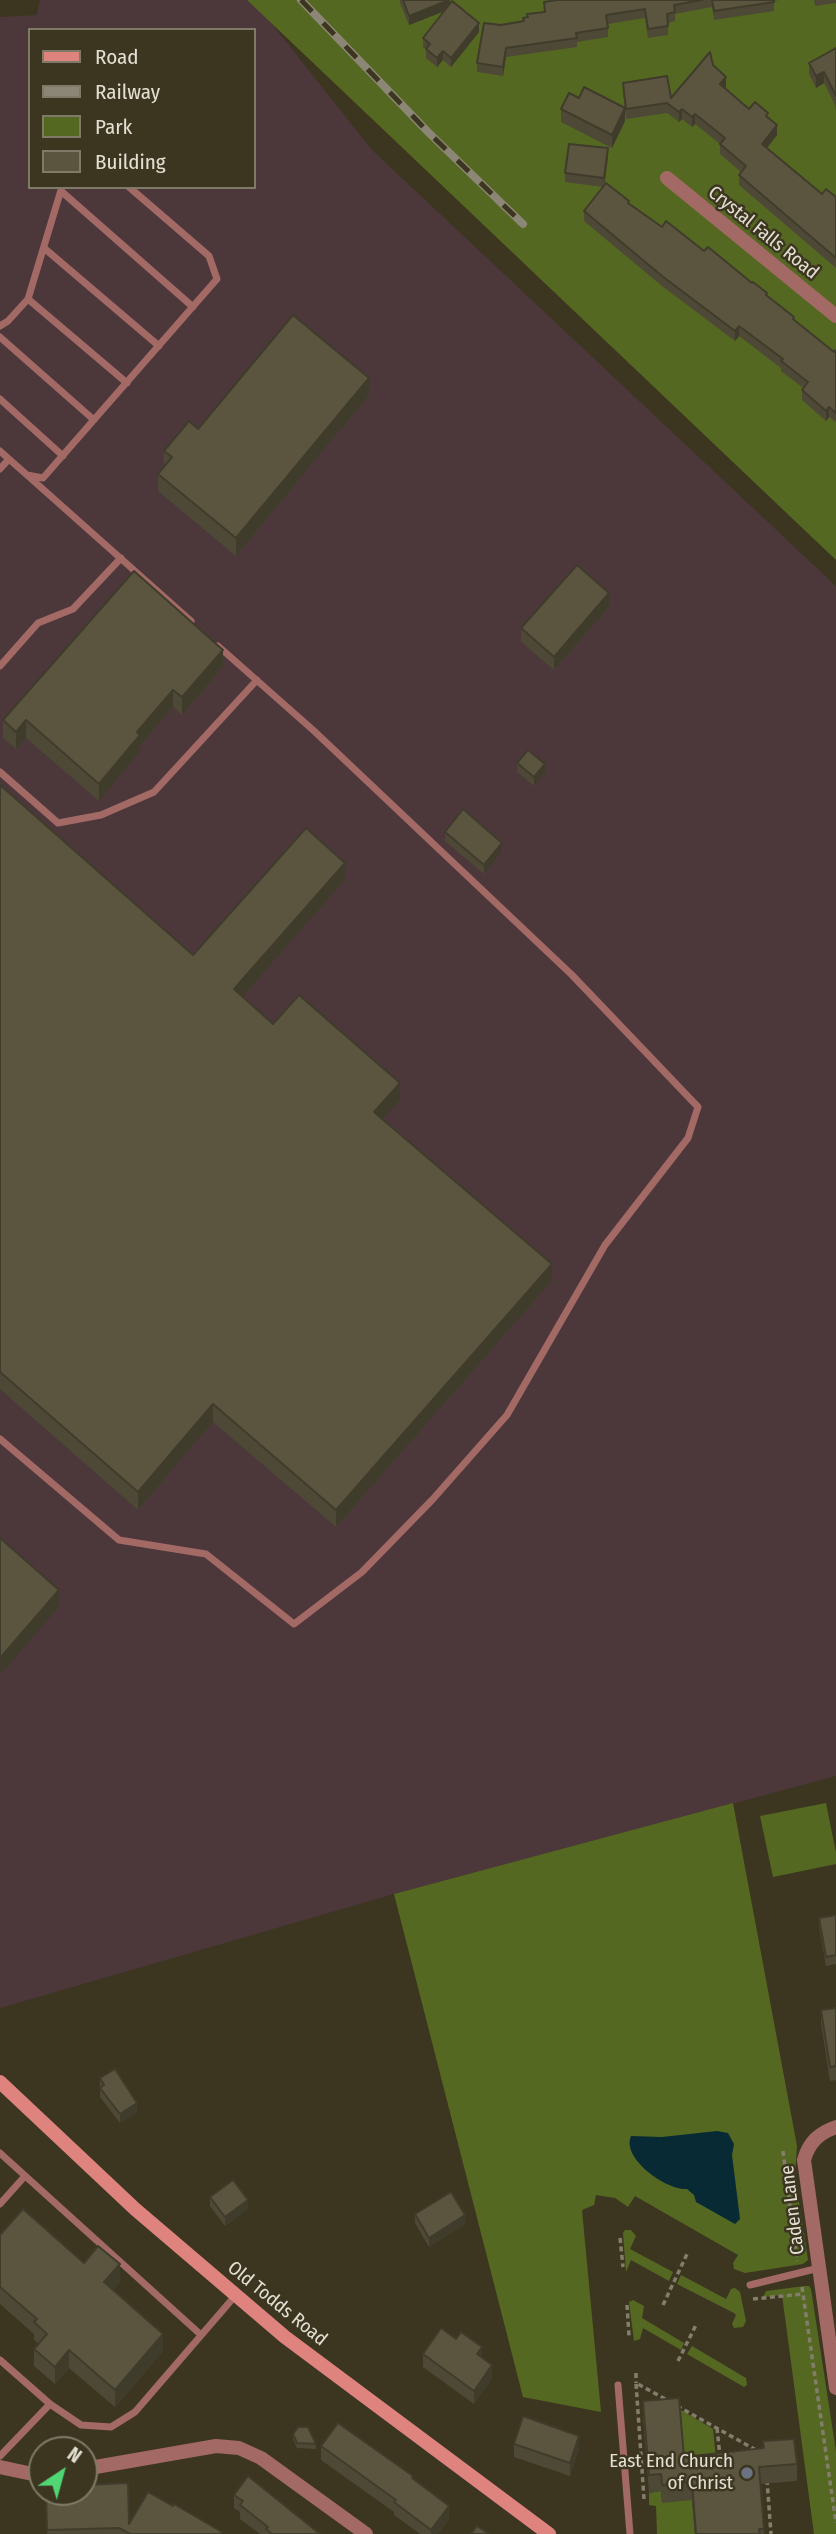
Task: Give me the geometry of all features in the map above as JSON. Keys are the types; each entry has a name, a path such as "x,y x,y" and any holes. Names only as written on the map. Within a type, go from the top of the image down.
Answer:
{"main road":[{"name":"Old Todds Road","path":"0,2083 135,2209 235,2296 295,2345 549,2534"}],"street":[{"name":"Crystal Falls Road","path":"667,178 836,316"},
{"name":"Caden Lane","path":"836,2127 812,2141 804,2160 836,2388"},
{"path":"98,2467 216,2446 239,2448 261,2458 366,2534"},
{"path":"0,2467 28,2473"}],"lane":[{"path":"0,326 28,299 61,189 192,307"},
{"path":"27,475 43,478 217,279 209,256 131,189"},
{"path":"44,248 159,346"},
{"path":"28,299 127,383"},
{"path":"0,337 94,420"},
{"path":"0,399 63,456"},
{"path":"0,451 198,628"},
{"path":"0,469 9,459"},
{"path":"0,666 38,623 73,608 121,558"},
{"path":"0,1439 119,1540 206,1554 295,1624 362,1572 433,1499 507,1415 605,1245 688,1138 698,1107 572,975 208,636"},
{"path":"0,772 58,823 101,815 154,792 257,680"},
{"path":"0,2153 200,2334"},
{"path":"0,2204 25,2176"},
{"path":"750,2285 819,2268"},
{"path":"0,2360 50,2404 81,2425 111,2427 135,2412 235,2296"},
{"path":"618,2385 629,2534"},
{"path":"0,2456 50,2404"}],"path":[{"path":"783,2151 797,2262"},
{"path":"620,2238 623,2267"},
{"path":"663,2305 688,2252"},
{"path":"802,2287 836,2523"},
{"path":"753,2299 803,2294"},
{"path":"627,2305 629,2336"},
{"path":"678,2361 697,2323"},
{"path":"636,2373 644,2499"},
{"path":"636,2383 765,2455"},
{"path":"657,2406 659,2394"},
{"path":"675,2405 677,2416"},
{"path":"717,2428 721,2460"},
{"path":"766,2468 771,2534"}],"shaded area":[{"path":"40,0 253,0 372,150 836,586 836,1776 394,1894 0,2008 0,17 37,15"}],"green space":[{"path":"247,0 836,0 836,560"},
{"path":"733,1803 797,2146 795,2176 808,2260 803,2264 745,2273 734,2269 733,2263 738,2255 635,2196 628,2207 615,2198 596,2195 594,2205 582,2210 601,2412 523,2397 394,1894"},
{"path":"826,1803 836,1864 773,1877 760,1816"},
{"path":"625,2230 631,2230 636,2236 630,2249 673,2272 669,2281 631,2260 626,2272"},
{"path":"681,2275 726,2299 731,2289 735,2288 740,2292 746,2321 743,2327 734,2328 734,2313 677,2284"},
{"path":"809,2286 836,2451 836,2534 814,2534 782,2295 763,2297 766,2291"},
{"path":"633,2300 644,2306 642,2318 684,2343 681,2350 643,2328 640,2339 634,2341 629,2302"},
{"path":"692,2346 746,2378 747,2385 744,2387 687,2354"},
{"path":"679,2411 713,2429 716,2458 684,2475"},
{"path":"691,2490 695,2534 657,2534 656,2506 649,2505 649,2493 661,2491 662,2501"}],"water":[{"path":"717,2131 728,2133 734,2144 732,2155 740,2219 735,2224 696,2202 694,2195 687,2189 669,2185 648,2172 633,2154 630,2145 631,2136 662,2137"}],"building":[{"path":"403,0 449,0 409,16"},
{"path":"702,0 674,5 675,12 667,14 668,26 648,29 645,9 606,15 608,28 576,33 577,38 506,48 503,67 477,63 484,23 501,25 524,21 523,18 528,17 527,14 545,12 544,2"},
{"path":"712,0 774,0 774,2 714,11"},
{"path":"452,1 479,23 451,58 443,51 437,58 426,49 430,44 423,38"},
{"path":"836,48 836,96 824,72 816,76 809,63"},
{"path":"710,52 713,65 726,77 720,84 749,109 755,102 777,125 762,144 822,194 826,189 836,197 836,258 739,175 746,166 720,144 725,138 695,114 692,117 682,109 679,112 667,103 626,109 623,83 667,76 671,98"},
{"path":"584,87 625,108 612,135 561,109 569,93 579,98"},
{"path":"569,144 608,148 604,178 565,173"},
{"path":"606,183 629,201 628,203 662,227 666,221 704,251 708,247 767,293 766,295 794,317 793,319 834,352 836,350 836,413 829,407 826,411 802,390 808,382 781,361 783,359 739,326 735,331 662,276 584,211"},
{"path":"293,315 369,378 236,538 158,474 172,457 164,451 189,421 198,429"},
{"path":"577,565 609,593 554,657 521,628"},
{"path":"134,571 223,650 182,697 173,690 137,732 140,735 99,784 26,720 16,732 3,720"},
{"path":"528,750 545,764 534,777 517,763"},
{"path":"0,785 193,955 306,828 345,863 234,989 273,1024 299,995 400,1083 374,1112 552,1264 336,1510 213,1404 138,1492 0,1372"},
{"path":"463,809 502,843 484,865 445,832"},
{"path":"0,1538 59,1590 0,1658"},
{"path":"836,1915 836,1955 826,1957 819,1918"},
{"path":"836,2008 836,2066 830,2067 821,2010"},
{"path":"115,2069 137,2103 120,2114 100,2088 104,2085 100,2078"},
{"path":"233,2180 248,2200 225,2217 210,2197"},
{"path":"451,2192 465,2215 429,2238 415,2214"},
{"path":"23,2209 84,2263 98,2246 120,2264 104,2282 163,2334 115,2390 69,2350 55,2367 34,2349 47,2334 34,2322 37,2319 0,2287 0,2235"},
{"path":"441,2328 456,2339 461,2332 482,2347 477,2354 492,2365 474,2391 423,2354"},
{"name":"East End Church of Christ","path":"679,2398 684,2457 764,2448 763,2441 794,2439 797,2464 759,2467 764,2529 759,2529 760,2534 696,2534 692,2482 662,2485 661,2474 649,2475 643,2401"},
{"path":"523,2416 579,2436 570,2463 514,2444"},
{"path":"338,2423 413,2476 412,2478 449,2506 431,2530 394,2502 396,2500 321,2446"},
{"path":"298,2427 308,2427 316,2444 297,2443 293,2434"},
{"path":"248,2476 320,2534 272,2534 266,2529 268,2527 240,2505 243,2501 234,2495"},
{"path":"128,2483 129,2524 148,2492 222,2532 130,2534 119,2528 47,2530 46,2506 98,2506 98,2484"},
{"path":"477,2526 489,2534 471,2534"}],"railway":[{"path":"301,0 429,133 523,224"}],"place":[{"name":"East End Church of Christ","path":"747,2473"}]}
